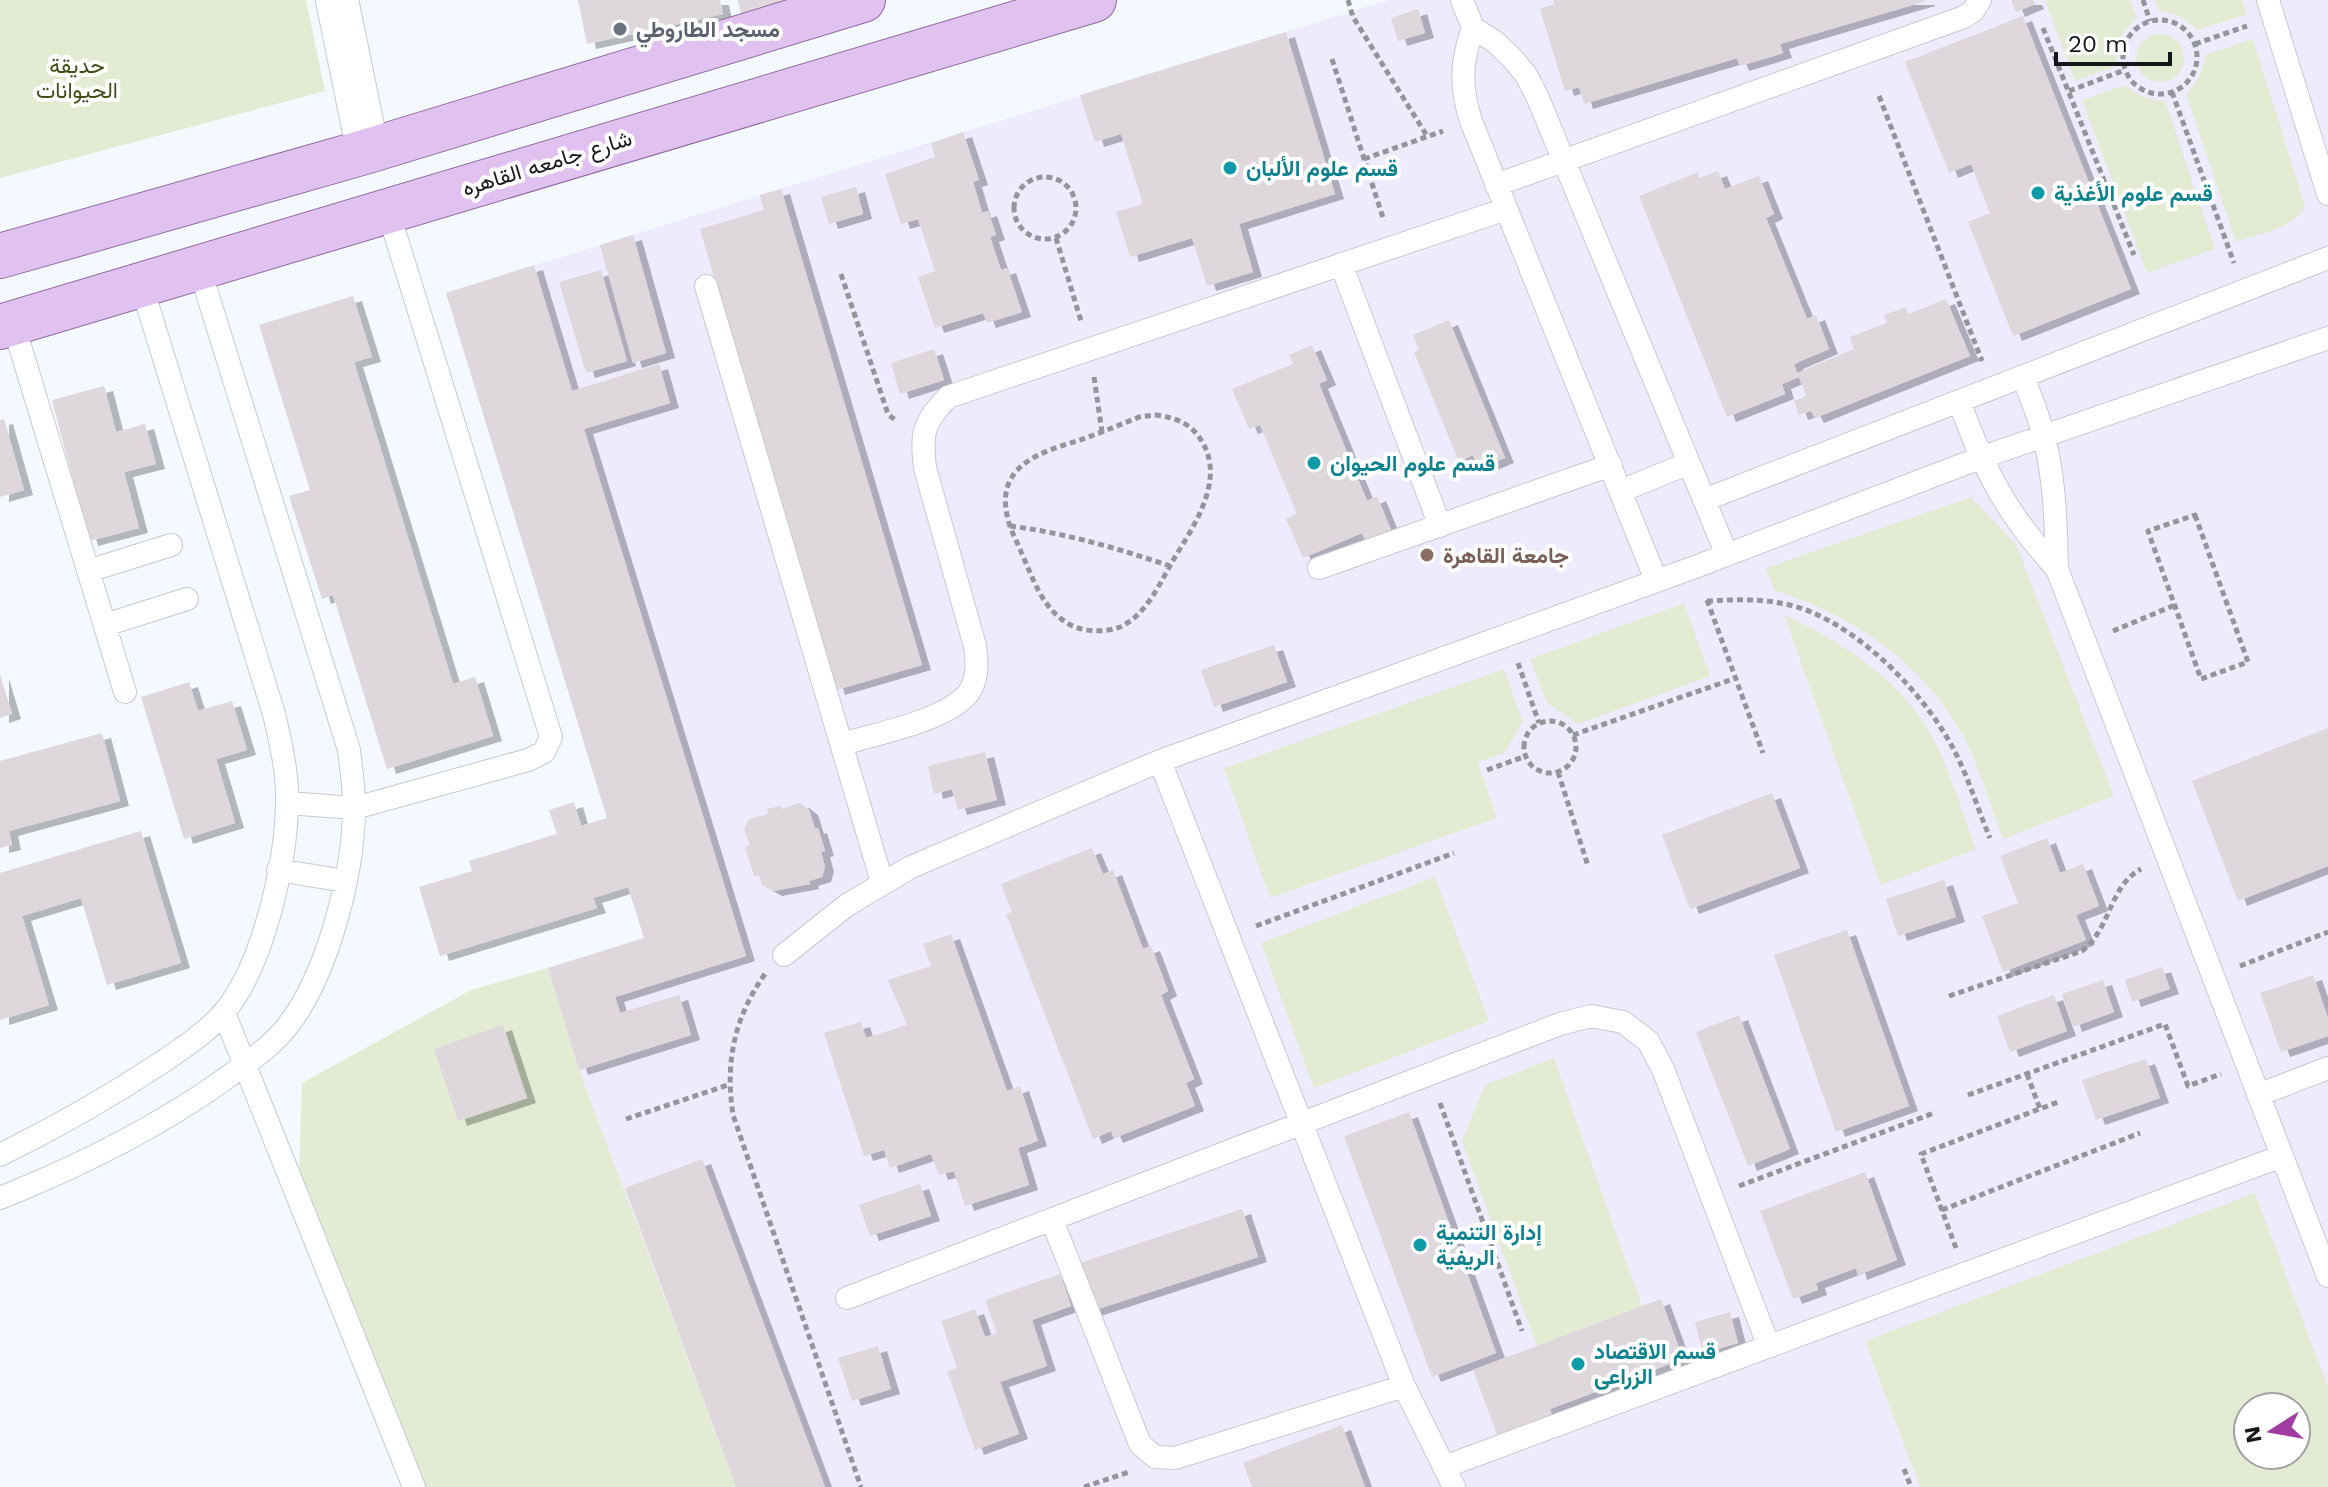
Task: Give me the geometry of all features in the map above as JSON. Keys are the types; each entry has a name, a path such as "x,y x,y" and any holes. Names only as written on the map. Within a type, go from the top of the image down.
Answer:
{"main road":[{"path":"0,256 368,151 863,0"},
{"name":"شارع جامعه القاهره","path":"6,325 1094,0"}],"street":[{"path":"337,0 368,151"}],"lane":[{"path":"1462,0 1473,28 1494,41 1526,75 1727,555"},
{"path":"1496,185 1964,17 1973,11 1980,0"},
{"path":"2270,9 2328,194"},
{"path":"1473,28 1465,50 1462,73 1464,98 1471,121 1656,580"},
{"path":"842,744 955,707 970,690 978,669 975,646 925,468 922,442 930,416 948,397 1506,209"},
{"path":"287,803 355,808 528,760 544,752 551,737 388,211"},
{"path":"1704,500 2328,258"},
{"path":"1341,264 1440,526"},
{"path":"0,1198 51,1177 152,1127 246,1064 286,1029 314,983 330,940 345,881 355,808 349,750 199,267"},
{"path":"0,1155 115,1093 184,1047 224,1013 245,982 260,946 278,870 287,803 284,758 274,714 141,284"},
{"path":"706,286 882,882"},
{"path":"6,325 125,692"},
{"path":"784,955 815,928 882,882 941,852 1160,761 1695,567 1980,458 2328,338"},
{"path":"2023,376 2044,436 2055,503 2057,569"},
{"path":"1959,401 1980,458 2014,517 2057,569 2328,1276"},
{"path":"1621,491 1689,463"},
{"path":"1319,568 1611,465"},
{"path":"88,571 171,545"},
{"path":"105,625 187,599"},
{"path":"1160,761 1404,1386 1449,1477 1769,1347 2282,1156"},
{"path":"278,870 345,881"},
{"path":"224,1013 414,1487"},
{"path":"847,1298 1560,1024 1591,1016 1623,1022 1648,1041 1663,1069 1769,1347"},
{"path":"2258,1095 2328,1068"},
{"path":"1052,1220 1140,1444 1155,1457 1175,1458 1404,1386"}],"path":[{"path":"1348,0 1353,17 1427,136"},
{"path":"2143,0 2150,21"},
{"path":"2195,44 2270,9"},
{"path":"2164,20 2177,24 2195,44 2196,67 2183,86 2172,92 2150,93 2139,88 2125,70 2125,46 2139,26 2150,21 2164,20"},
{"path":"2043,28 2134,255"},
{"path":"1332,59 1392,247"},
{"path":"2069,91 2125,70"},
{"path":"2172,92 2243,291"},
{"path":"1879,96 1993,388"},
{"path":"1364,159 1471,121"},
{"path":"1039,177 1062,181 1071,190 1076,212 1066,232 1044,240 1033,238 1023,231 1013,211 1014,199 1020,188 1039,177"},
{"path":"841,274 888,414 922,442"},
{"path":"1155,415 1172,417 1187,424 1207,448 1211,478 1192,529 1139,614 1119,627 1095,631 1072,626 1052,613 1039,592 1010,526 1006,513 1008,486 1014,474 1033,456 1139,417 1155,415"},
{"path":"2195,515 2248,662 2201,679 2175,605 2148,531 2195,515"},
{"path":"1010,526 1110,546 1170,566"},
{"path":"1695,567 1763,753"},
{"path":"1707,601 1760,600 1811,612 1867,647 1908,686 1937,722 1955,752 1990,838"},
{"path":"2085,642 2175,605"},
{"path":"1508,634 1539,723"},
{"path":"1573,735 1736,678"},
{"path":"1549,720 1559,722 1573,735 1575,753 1566,768 1558,772 1539,770 1526,756 1526,736 1539,723 1549,720"},
{"path":"1487,770 1526,756"},
{"path":"1558,772 1588,866"},
{"path":"1229,936 1454,853"},
{"path":"1949,996 2082,951 2094,942 2102,930 2123,881 2167,857"},
{"path":"2213,976 2328,932"},
{"path":"784,955 764,975 736,1027 728,1085 733,1115 861,1487"},
{"path":"1968,1095 2165,1024 2188,1086 2247,1065"},
{"path":"2027,1074 2040,1109"},
{"path":"1430,1075 1522,1331"},
{"path":"626,1119 728,1085"},
{"path":"1965,1274 1921,1154 2058,1102"},
{"path":"1712,1196 1934,1113"},
{"path":"1942,1210 2140,1133"},
{"path":"1904,1469 1911,1487"}],"shaded area":[{"name":"جامعة القاهرة","path":"1389,0 2328,0 2328,1487 736,1487 579,1070 548,968 644,938 446,293"}],"green space":[{"name":"حديقة الحيوانات","path":"0,0 306,0 325,91 0,178"},
{"path":"2045,0 2130,0 2137,18 2121,39 2117,66 2075,81"},
{"path":"2155,0 2242,0 2247,14 2197,30 2180,17 2159,11"},
{"path":"2160,34 2177,41 2184,58 2177,75 2160,82 2143,75 2136,58 2143,41"},
{"path":"2253,39 2305,206 2285,225 2236,242 2186,94 2199,76 2205,55"},
{"path":"2125,85 2144,97 2165,101 2215,249 2147,273 2082,100"},
{"path":"1971,497 2016,544 2114,796 2003,839 1969,748 1946,709 1927,685 1883,645 1858,628 1831,613 1774,590 1766,568"},
{"path":"1684,603 1710,676 1578,724 1547,703 1530,659"},
{"path":"1784,615 1852,653 1874,669 1911,705 1939,750 1976,849 1881,885"},
{"path":"1504,669 1523,722 1504,753 1478,762 1497,818 1270,898 1224,768"},
{"path":"1435,877 1489,1021 1314,1088 1261,943"},
{"path":"548,968 579,1070 736,1487 422,1487 299,1175 302,1083 471,990"},
{"path":"1554,1058 1642,1306 1537,1346 1462,1141 1485,1085"},
{"path":"2255,1193 2328,1387 2328,1487 1920,1487 1865,1341"}],"building":[{"name":"مسجد الطاروطي","path":"578,0 720,0 723,14 587,44"},
{"path":"738,0 824,0 743,23"},
{"path":"1553,0 1926,1 1780,44 1783,53 1740,66 1737,58 1584,104 1579,87 1565,91 1540,9 1554,4"},
{"path":"2011,0 2033,0 2035,4 2016,12"},
{"path":"1418,9 1425,33 1398,41 1391,18"},
{"name":"قسم علوم الأغذية","path":"2023,16 2131,289 2013,336 1968,222 1990,213 1971,164 1949,173 1905,62"},
{"name":"قسم علوم الألبان","path":"1286,32 1335,194 1239,224 1253,272 1207,286 1192,238 1130,257 1116,212 1143,204 1121,134 1095,142 1080,95"},
{"path":"963,132 979,180 973,182 982,213 988,211 996,235 990,237 1001,270 1007,268 1022,312 987,323 983,313 935,328 918,277 935,271 918,219 901,224 885,174 935,157 931,143"},
{"path":"1718,171 1725,189 1759,176 1774,214 1766,218 1807,319 1816,315 1829,349 1794,364 1797,373 1854,349 1850,337 1887,323 1884,315 1906,307 1908,314 1946,299 1970,356 1815,418 1811,411 1799,415 1794,401 1806,396 1799,377 1782,384 1785,394 1727,417 1639,196 1698,172 1699,178"},
{"path":"856,187 863,214 829,224 821,197"},
{"path":"781,189 922,665 836,690 700,229 764,210 760,195"},
{"path":"633,235 666,353 633,363 600,245"},
{"path":"534,265 572,391 659,364 670,403 584,429 746,956 615,997 620,1013 679,995 691,1035 579,1070 548,968 644,938 628,887 593,898 597,908 440,956 419,887 472,871 469,861 557,834 549,810 574,802 581,826 607,818 446,293"},
{"path":"601,270 627,361 586,373 559,282"},
{"path":"353,296 372,357 354,362 453,684 475,677 493,736 387,769 333,595 322,599 289,496 310,490 259,325"},
{"path":"1449,320 1505,458 1478,469 1473,455 1459,462 1414,352 1419,350 1413,335"},
{"name":"قسم علوم الحيوان","path":"1312,345 1327,380 1319,384 1367,501 1377,496 1391,530 1365,540 1362,533 1303,558 1286,519 1297,514 1260,425 1249,429 1232,389 1293,364 1289,355"},
{"path":"934,349 944,380 900,394 891,363"},
{"path":"104,386 116,432 145,424 156,464 124,472 139,528 89,541 52,400"},
{"path":"4,419 24,490 0,497 0,420"},
{"path":"1274,645 1287,682 1214,707 1201,670"},
{"path":"0,674 12,714 0,718"},
{"path":"189,682 198,711 232,701 247,750 216,759 235,823 184,839 141,697"},
{"path":"2328,728 2328,866 2238,901 2192,781"},
{"path":"102,733 120,801 9,831 12,845 0,848 0,761"},
{"path":"985,752 997,800 958,810 952,789 934,794 928,766"},
{"path":"1772,793 1800,868 1690,909 1662,835"},
{"path":"800,803 809,810 825,851 821,852 825,867 822,877 809,881 810,884 773,891 762,885 759,875 754,876 745,847 750,845 744,829 749,819 768,814 767,809 781,806 782,809"},
{"path":"141,831 181,963 107,985 81,898 22,916 49,1005 0,1020 0,873"},
{"path":"2047,838 2060,873 2083,864 2099,906 2076,915 2086,940 2003,972 1982,916 2018,903 2000,856"},
{"path":"1092,848 1103,874 1113,870 1143,949 1151,946 1168,991 1161,995 1194,1079 1186,1083 1195,1106 1114,1138 1111,1131 1093,1139 1006,914 1012,912 1001,884"},
{"path":"1944,880 1956,917 1898,936 1886,899"},
{"path":"1847,930 1909,1106 1836,1132 1774,955"},
{"path":"951,934 1007,1091 1020,1086 1038,1141 1018,1148 1029,1185 965,1206 954,1171 939,1175 931,1154 890,1168 884,1150 864,1156 824,1033 861,1022 866,1038 907,1025 888,980 931,966 923,944"},
{"path":"2162,967 2170,989 2132,1002 2125,980"},
{"path":"2313,975 2328,1018 2328,1036 2281,1052 2260,993"},
{"path":"2103,980 2114,1012 2073,1027 2062,994"},
{"path":"2054,995 2067,1031 2010,1052 1997,1016"},
{"path":"1739,1015 1790,1149 1748,1166 1696,1032"},
{"path":"503,1025 527,1098 458,1121 434,1049"},
{"path":"2146,1059 2160,1098 2096,1120 2082,1080"},
{"name":"إدارة التنمية الريفية","path":"1409,1112 1496,1353 1432,1377 1344,1136"},
{"path":"702,1159 825,1487 736,1487 625,1188"},
{"path":"1865,1172 1897,1260 1858,1275 1856,1268 1816,1283 1818,1290 1793,1299 1760,1211"},
{"path":"920,1184 931,1216 870,1236 859,1205"},
{"path":"1242,1209 1258,1257 1092,1311 1077,1264"},
{"path":"1060,1274 1071,1306 1032,1320 1047,1366 1000,1382 1019,1434 975,1450 947,1371 957,1368 941,1321 975,1309 985,1337 997,1333 985,1300"},
{"name":"قسم الاقتصاد الزراعى","path":"1661,1299 1683,1359 1550,1409 1553,1419 1499,1440 1473,1370"},
{"path":"1730,1312 1738,1343 1703,1353 1695,1322"},
{"path":"878,1346 891,1389 852,1401 838,1358"},
{"path":"1342,1425 1365,1487 1252,1487 1243,1463"}],"place":[{"name":"مسجد الطاروطي","path":"620,29"},
{"name":"قسم علوم الألبان","path":"1230,168"},
{"name":"قسم علوم الأغذية","path":"2038,193"},
{"name":"قسم علوم الحيوان","path":"1314,463"},
{"name":"جامعة القاهرة","path":"1427,555"},
{"name":"إدارة التنمية الريفية","path":"1420,1245"},
{"name":"قسم الاقتصاد الزراعى","path":"1578,1364"}]}
